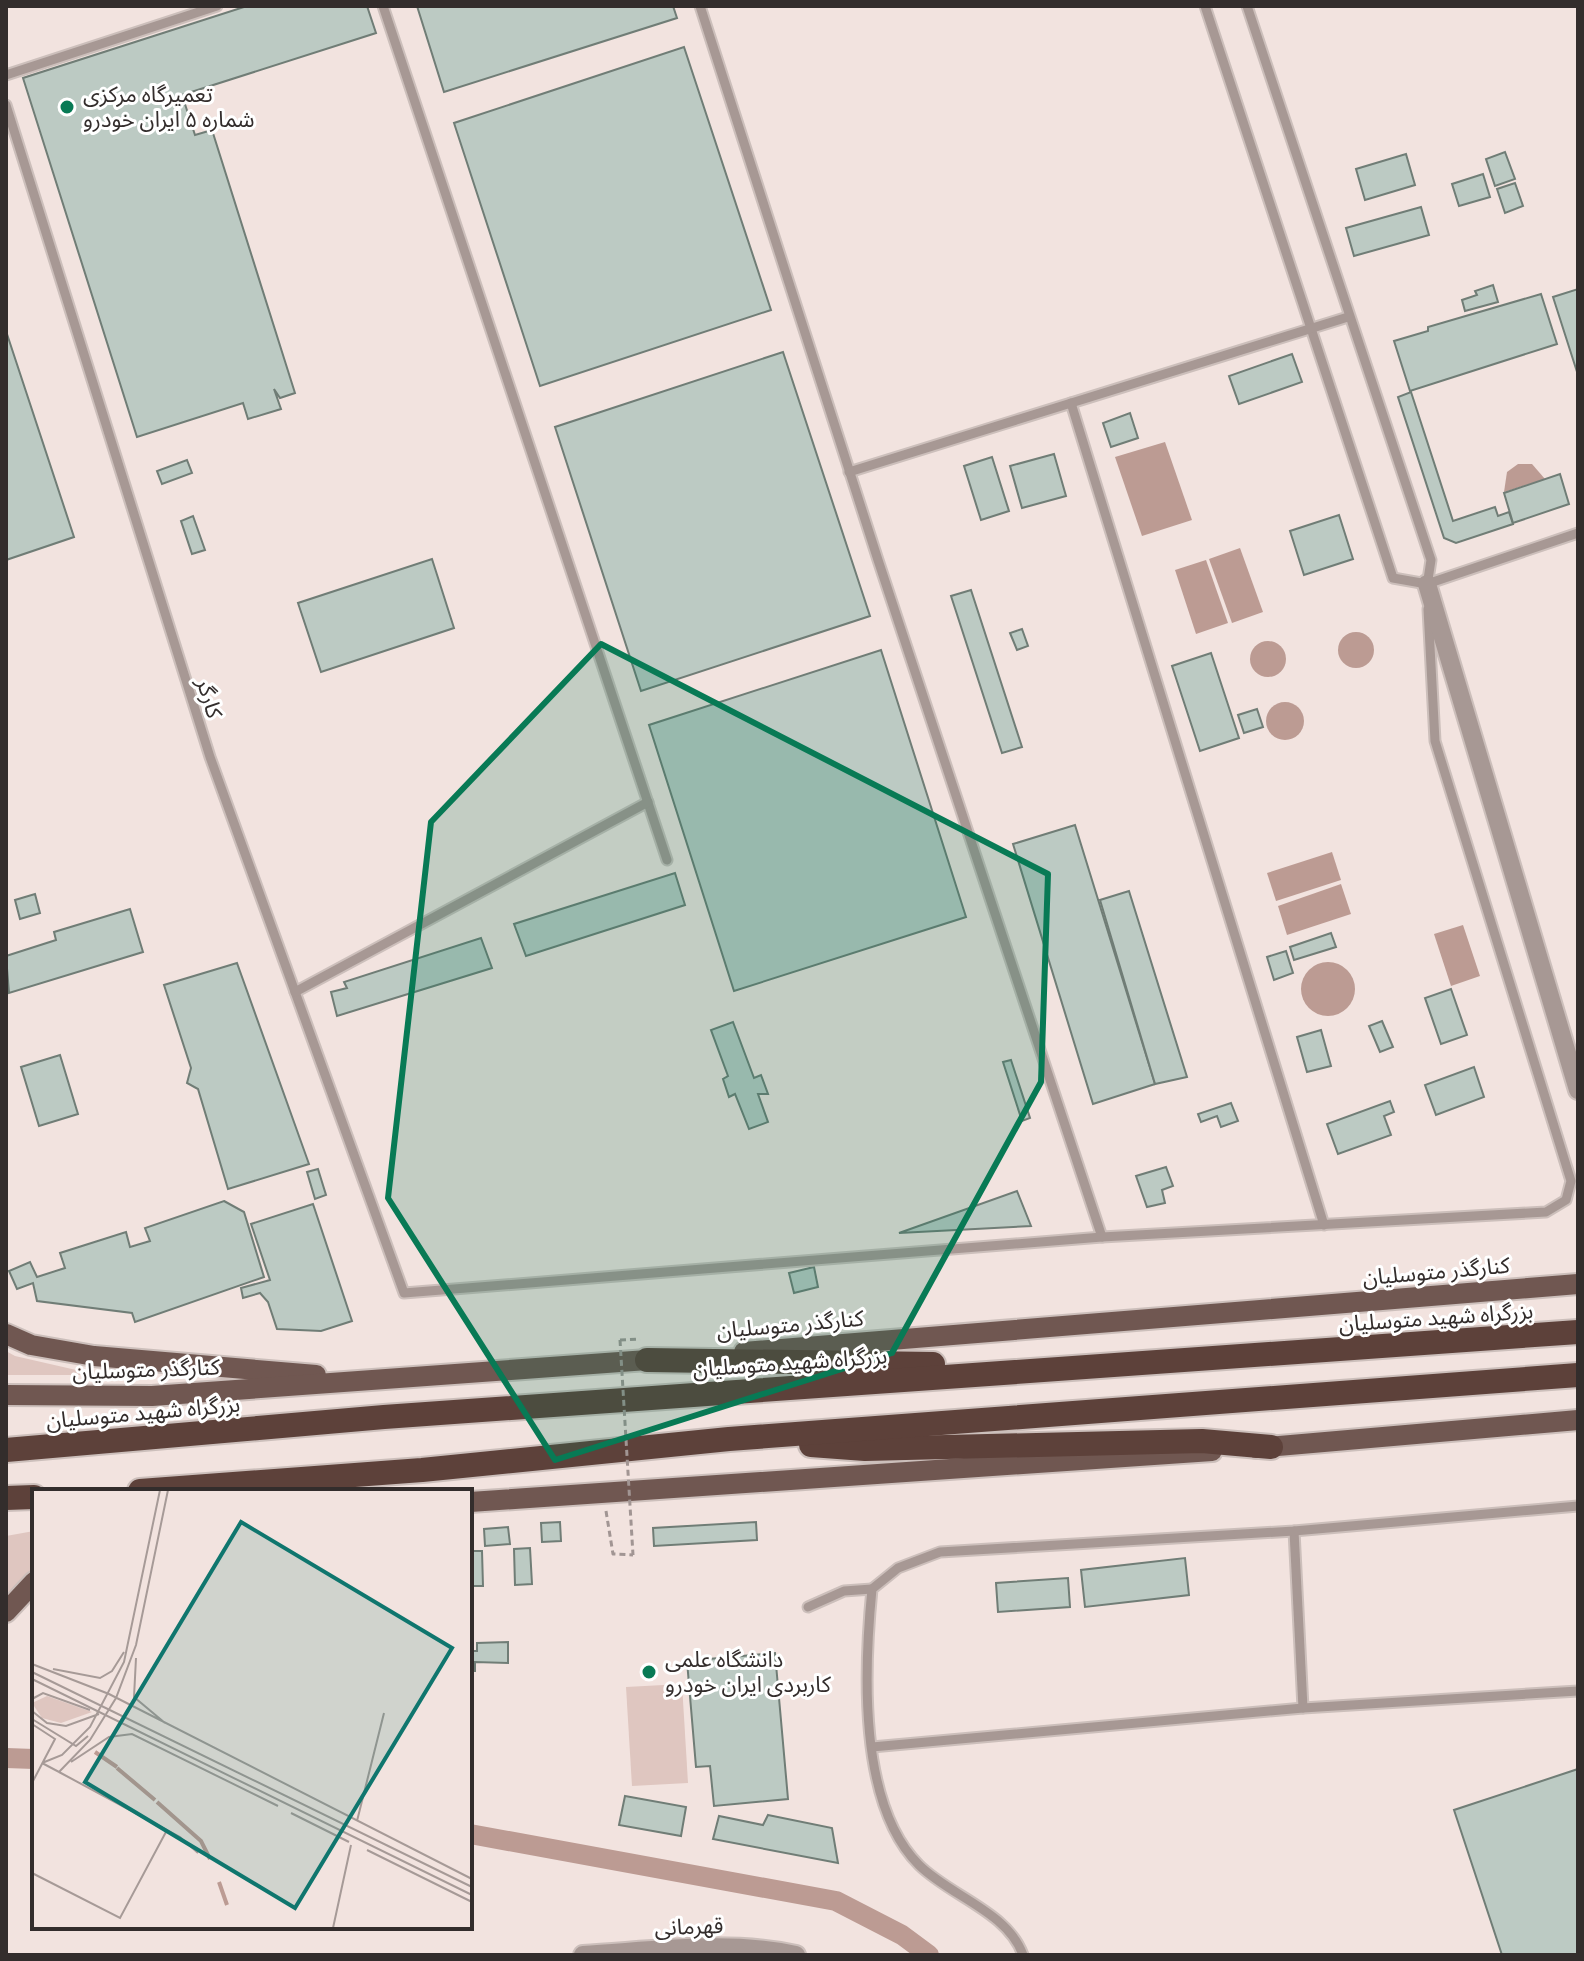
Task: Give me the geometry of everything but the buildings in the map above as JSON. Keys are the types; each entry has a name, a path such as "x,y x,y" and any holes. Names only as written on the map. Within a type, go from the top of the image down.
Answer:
{"highway":[{"name":"بزرگراه شهید متوسلیان","path":"6,1450 384,1417 1578,1332"},
{"path":"648,1349 1103,1366"},
{"path":"167,1489 422,1470 729,1439 1578,1375"},
{"path":"729,1439 865,1449 1202,1441 1271,1447"},
{"path":"6,1498 32,1497"}],"main road":[{"name":"کنارگذر متوسلیان","path":"6,1395 152,1396 376,1381 648,1349 1578,1284"},
{"path":"6,1334 31,1345 94,1356 376,1381"},
{"path":"472,1502 1271,1447 1578,1420"},
{"path":"6,1612 32,1584"}],"street":[{"path":"1427,584 1578,1090"},
{"name":"قهرمانی","path":"583,1955 708,1948 773,1950 796,1955"}],"lane":[{"path":"6,75 217,6"},
{"path":"383,6 667,860"},
{"path":"700,6 849,472 1102,1237 1546,1212 1566,1200 1571,1181 1435,741 1427,584 1431,560 1247,6"},
{"path":"1205,6 1393,578 1427,584 1578,533"},
{"name":"کارگر","path":"6,105 210,757 404,1293 1102,1237"},
{"path":"849,472 1348,317"},
{"path":"1071,403 1324,1225"},
{"path":"295,992 648,802"},
{"path":"808,1607 844,1591 872,1589 898,1568 940,1552 1294,1531 1578,1506"},
{"path":"1294,1531 1303,1708"},
{"path":"872,1589 867,1642 872,1747 875,1783 890,1825 919,1865 1016,1936 1023,1955"},
{"path":"872,1747 1303,1708 1578,1691"}],"path":[{"path":"603,1492 613,1554 633,1555 620,1340 648,1349"}],"highlighted area":[{"path":"601,644 1048,874 1041,1082 892,1353 555,1460 388,1198 431,822"}],"shaded area":[{"path":"1165,442 1192,520 1142,536 1115,457"},
{"path":"1518,464 1532,464 1545,479 1504,492 1507,472"},
{"path":"1240,548 1263,612 1232,623 1209,559"},
{"path":"1206,560 1228,623 1196,634 1175,570"},
{"path":"1356,632 1369,637 1374,650 1369,663 1356,668 1343,663 1338,650 1343,637"},
{"path":"1268,641 1281,646 1286,659 1281,672 1268,677 1255,672 1250,659 1255,646"},
{"path":"1285,702 1298,708 1304,721 1298,734 1285,740 1272,734 1266,721 1272,708"},
{"path":"1332,852 1341,880 1276,901 1267,873"},
{"path":"1341,884 1351,914 1287,935 1278,906"},
{"path":"1463,925 1480,976 1451,986 1434,934"},
{"path":"1328,962 1347,970 1355,989 1347,1008 1328,1016 1309,1008 1301,989 1309,970"},
{"path":"6,1351 15,1356 98,1375 6,1375"},
{"path":"32,1531 32,1571 6,1594 6,1536"},
{"path":"682,1684 688,1783 632,1786 626,1687"}],"waterway":[{"path":"6,1758 32,1759"},
{"path":"472,1834 836,1901 902,1935 929,1955"}],"place":[{"name":"تعمیرگاه مرکزی شماره ۵ ایران خودرو","path":"67,107"},
{"name":"دانشگاه علمی کاربردی ایران خودرو","path":"649,1672"}]}
